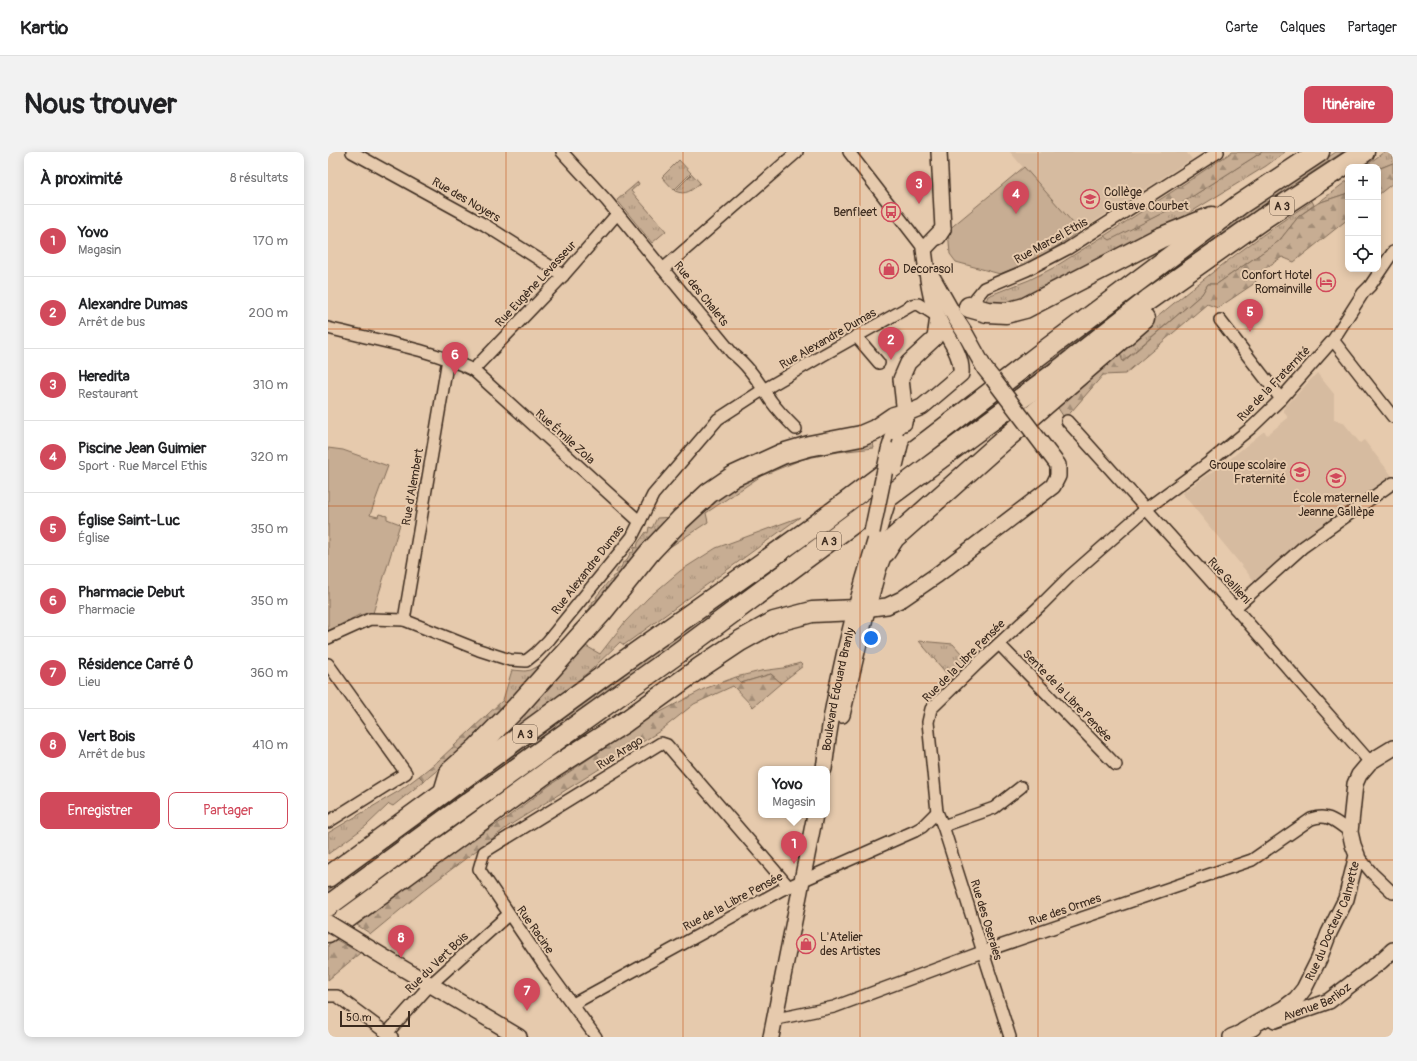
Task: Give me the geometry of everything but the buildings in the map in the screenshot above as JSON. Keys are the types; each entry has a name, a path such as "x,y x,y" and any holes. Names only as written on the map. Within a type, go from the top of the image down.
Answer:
{"highway":[{"name":"A 3","path":"328,877 606,674 810,530 925,444 1039,355 1239,206 1319,152"},
{"name":"A 3","path":"328,906 453,814 674,656 1058,371 1148,300 1200,262 1364,152"},
{"path":"962,313 1006,313 1025,308 1160,238 1239,206"},
{"path":"885,552 894,538 996,447 1118,342 1193,280 1200,262"},
{"path":"444,793 450,772 477,748 517,707 602,612 650,552 681,519 709,494 734,476 782,454 810,446 861,436 875,430 894,418 905,414"},
{"path":"328,932 550,770 643,710 734,645 774,622 812,612 862,609"},
{"path":"550,770 635,699 674,672 674,656"}],"street":[{"name":"Rue des Noyers","path":"352,152 485,225 563,276"},
{"name":"Rue des Chalets","path":"562,152 608,201 617,214 732,353 745,364 772,402 796,429"},
{"path":"664,269 797,152"},
{"path":"849,152 924,249 929,288 938,317 960,362 961,374"},
{"path":"862,609 887,606 902,599 937,575 1053,486 1058,476 1058,465 989,374 966,333 962,313 932,275 930,250 943,229 939,152"},
{"name":"Rue Marcel Ethis","path":"962,313 984,288 1028,270 1067,249 1218,152"},
{"name":"Rue Eugène Levasseur","path":"473,370 563,276 617,214"},
{"path":"924,249 943,229"},
{"name":"Rue de la Fraternité","path":"1146,509 1247,432 1280,399 1333,340 1363,293 1370,286 1393,252"},
{"name":"Rue Alexandre Dumas","path":"404,620 424,629 504,658 526,661 536,653 563,623 623,548 640,522 653,495 718,419 764,390 912,305 918,304 938,317"},
{"path":"938,317 962,313"},
{"path":"862,609 867,565 887,504 895,445 895,431 905,414 901,379 908,363 935,338 938,317"},
{"path":"1220,320 1280,399"},
{"name":"Rue Émile Zola","path":"328,328 448,359 473,370 640,522"},
{"path":"856,336 879,363"},
{"path":"1333,340 1393,417"},
{"name":"Rue d'Alembert","path":"404,620 448,359"},
{"path":"905,414 922,407 961,374 989,374"},
{"name":"Rue Gallieni","path":"1067,421 1235,608 1370,762"},
{"path":"880,526 895,445"},
{"path":"1235,608 1303,547 1393,483"},
{"name":"Rue de la Libre Pensée","path":"573,1004 789,887 922,827 937,812 928,722 932,709 1070,576 1146,509"},
{"path":"880,526 891,525 900,527 912,523"},
{"path":"862,609 885,552"},
{"name":"Boulevard Édouard Branly","path":"825,766 829,728 851,628 862,609"},
{"path":"328,638 370,619 404,620"},
{"name":"Sente de la Libre Pensée","path":"999,644 1116,765"},
{"path":"328,664 406,773 328,822"},
{"name":"Rue Arago","path":"479,869 484,852 661,743 667,745 789,887"},
{"name":"Rue du Docteur Calmette","path":"1237,1034 1284,1008 1296,999 1304,989 1346,899 1357,855 1350,832 1356,784 1359,775 1370,762 1393,748"},
{"path":"943,826 994,808 1021,787"},
{"name":"Rue des Oseraies","path":"937,812 943,826 1010,1037"},
{"name":"Rue des Ormes","path":"776,1019 834,1007 982,952 1252,860 1311,819 1320,816 1332,818 1350,832"},
{"path":"772,1037 815,818"},
{"path":"1357,855 1372,874 1393,893"},
{"name":"Rue Racine","path":"479,869 596,1037"},
{"path":"1381,882 1393,888"},
{"name":"Rue du Vert Bois","path":"389,1035 430,985 509,914"},
{"path":"328,923 519,1037"},
{"name":"Avenue Berlioz","path":"1237,1034 1329,1001 1393,950"},
{"path":"1304,989 1312,1000 1320,1005"},
{"path":"328,996 337,996 389,1035"}],"shaded area":[{"name":"Collège Gustave Courbet","path":"1010,152 1186,152 1192,159 1078,232"},
{"name":"Groupe scolaire Fraternité","path":"1317,373 1334,394 1334,420 1343,422 1360,443 1364,440 1393,477 1349,512 1324,525 1288,551 1255,582 1182,493 1220,467 1263,432 1267,435 1288,418 1283,410 1284,408"}],"green space":[{"path":"1232,152 1262,152 1182,203 1110,240 1104,236 1187,182"},
{"path":"1262,152 1285,152 1266,166 1183,217 1017,303 988,304 986,301 988,296 1029,280 1053,268 1104,236 1110,239 1182,203"},
{"path":"1336,152 1343,152 1254,211 1164,275 903,477 903,472 1031,374 1107,313 1199,245"},
{"path":"1384,152 1393,152 1393,163 1381,168 1381,164 1368,164"},
{"path":"679,160 691,173 674,190 662,177"},
{"path":"1393,163 1393,183 1381,193 1381,168"},
{"path":"1024,167 1080,231 1041,257 1000,274 956,262 950,254 948,230"},
{"path":"692,174 700,183 686,193 675,191"},
{"path":"638,182 639,184 631,191 666,231 652,243 617,200"},
{"path":"1345,182 1345,194 1318,203"},
{"path":"1345,194 1345,221 1294,262 1282,257 1260,272 1255,283 1218,308 1207,304 1125,374 1103,375 1065,419 1058,408 1080,382 1119,350 1123,362 1202,294 1208,284 1217,284 1279,241 1299,216 1318,203"},
{"path":"1312,201 1314,205 1299,216 1279,241 1217,284 1208,284 1202,294 1122,362 1119,350 1142,330 1237,254"},
{"path":"873,443 874,448 838,452 803,459 761,476 706,513 708,522 656,556 698,513 731,487 772,466 815,451"},
{"path":"328,448 343,450 388,466 370,515 378,517 379,514 387,516 387,519 400,524 373,613 359,615 328,631"},
{"path":"747,466 506,704 503,700 512,670 531,670 542,664 554,652 554,650 559,647 558,645 571,633 570,631 575,628 574,626 587,614 586,612 593,604 592,602 597,599 596,597 608,582 613,579 612,577 617,574 616,572 619,567 621,568 623,562 625,563 631,552 633,553 634,547 637,548 638,543 646,532 648,533 649,527 652,528 657,518 676,517"},
{"path":"859,504 861,507 328,894 328,890"},
{"path":"800,517 624,645 620,642 591,670 504,736 503,734 533,704 586,646 600,654 625,622 648,598 680,571 716,548"},
{"path":"919,641 953,644 970,663 952,680"},
{"path":"800,663 803,666 781,683 771,674 741,683 736,677 761,671 784,668"},
{"path":"771,674 781,683 753,707 733,686 694,704 660,731 510,825 428,887 371,934 357,925 454,851 505,819 550,785 649,718 704,689 736,677 741,683"},
{"path":"503,700 506,704 456,755 424,781 419,776 438,761"},
{"path":"419,776 424,781 393,806 389,804 366,826 328,854 328,833 399,791"},
{"path":"335,939 360,953 328,980 328,945"}],"place":[{"name":"Collège Gustave Courbet","path":"1090,199"},
{"name":"Heredita","path":"919,204"},
{"name":"Benfleet","path":"891,212"},
{"name":"Piscine Jean Guimier","path":"1016,214"},
{"name":"Decorasol","path":"889,269"},
{"name":"Confort Hotel Romainville","path":"1326,282"},
{"name":"Église Saint-Luc","path":"1250,332"},
{"name":"Alexandre Dumas","path":"891,360"},
{"name":"Pharmacie Debut","path":"455,375"},
{"name":"Groupe scolaire Fraternité","path":"1300,472"},
{"name":"École maternelle Jeanne Gallèpe","path":"1336,478"},
{"name":"Yovo","path":"794,864"},
{"name":"L'Atelier des Artistes","path":"806,944"},
{"name":"Vert Bois","path":"401,958"},
{"name":"Résidence Carré Ô","path":"527,1011"}]}
